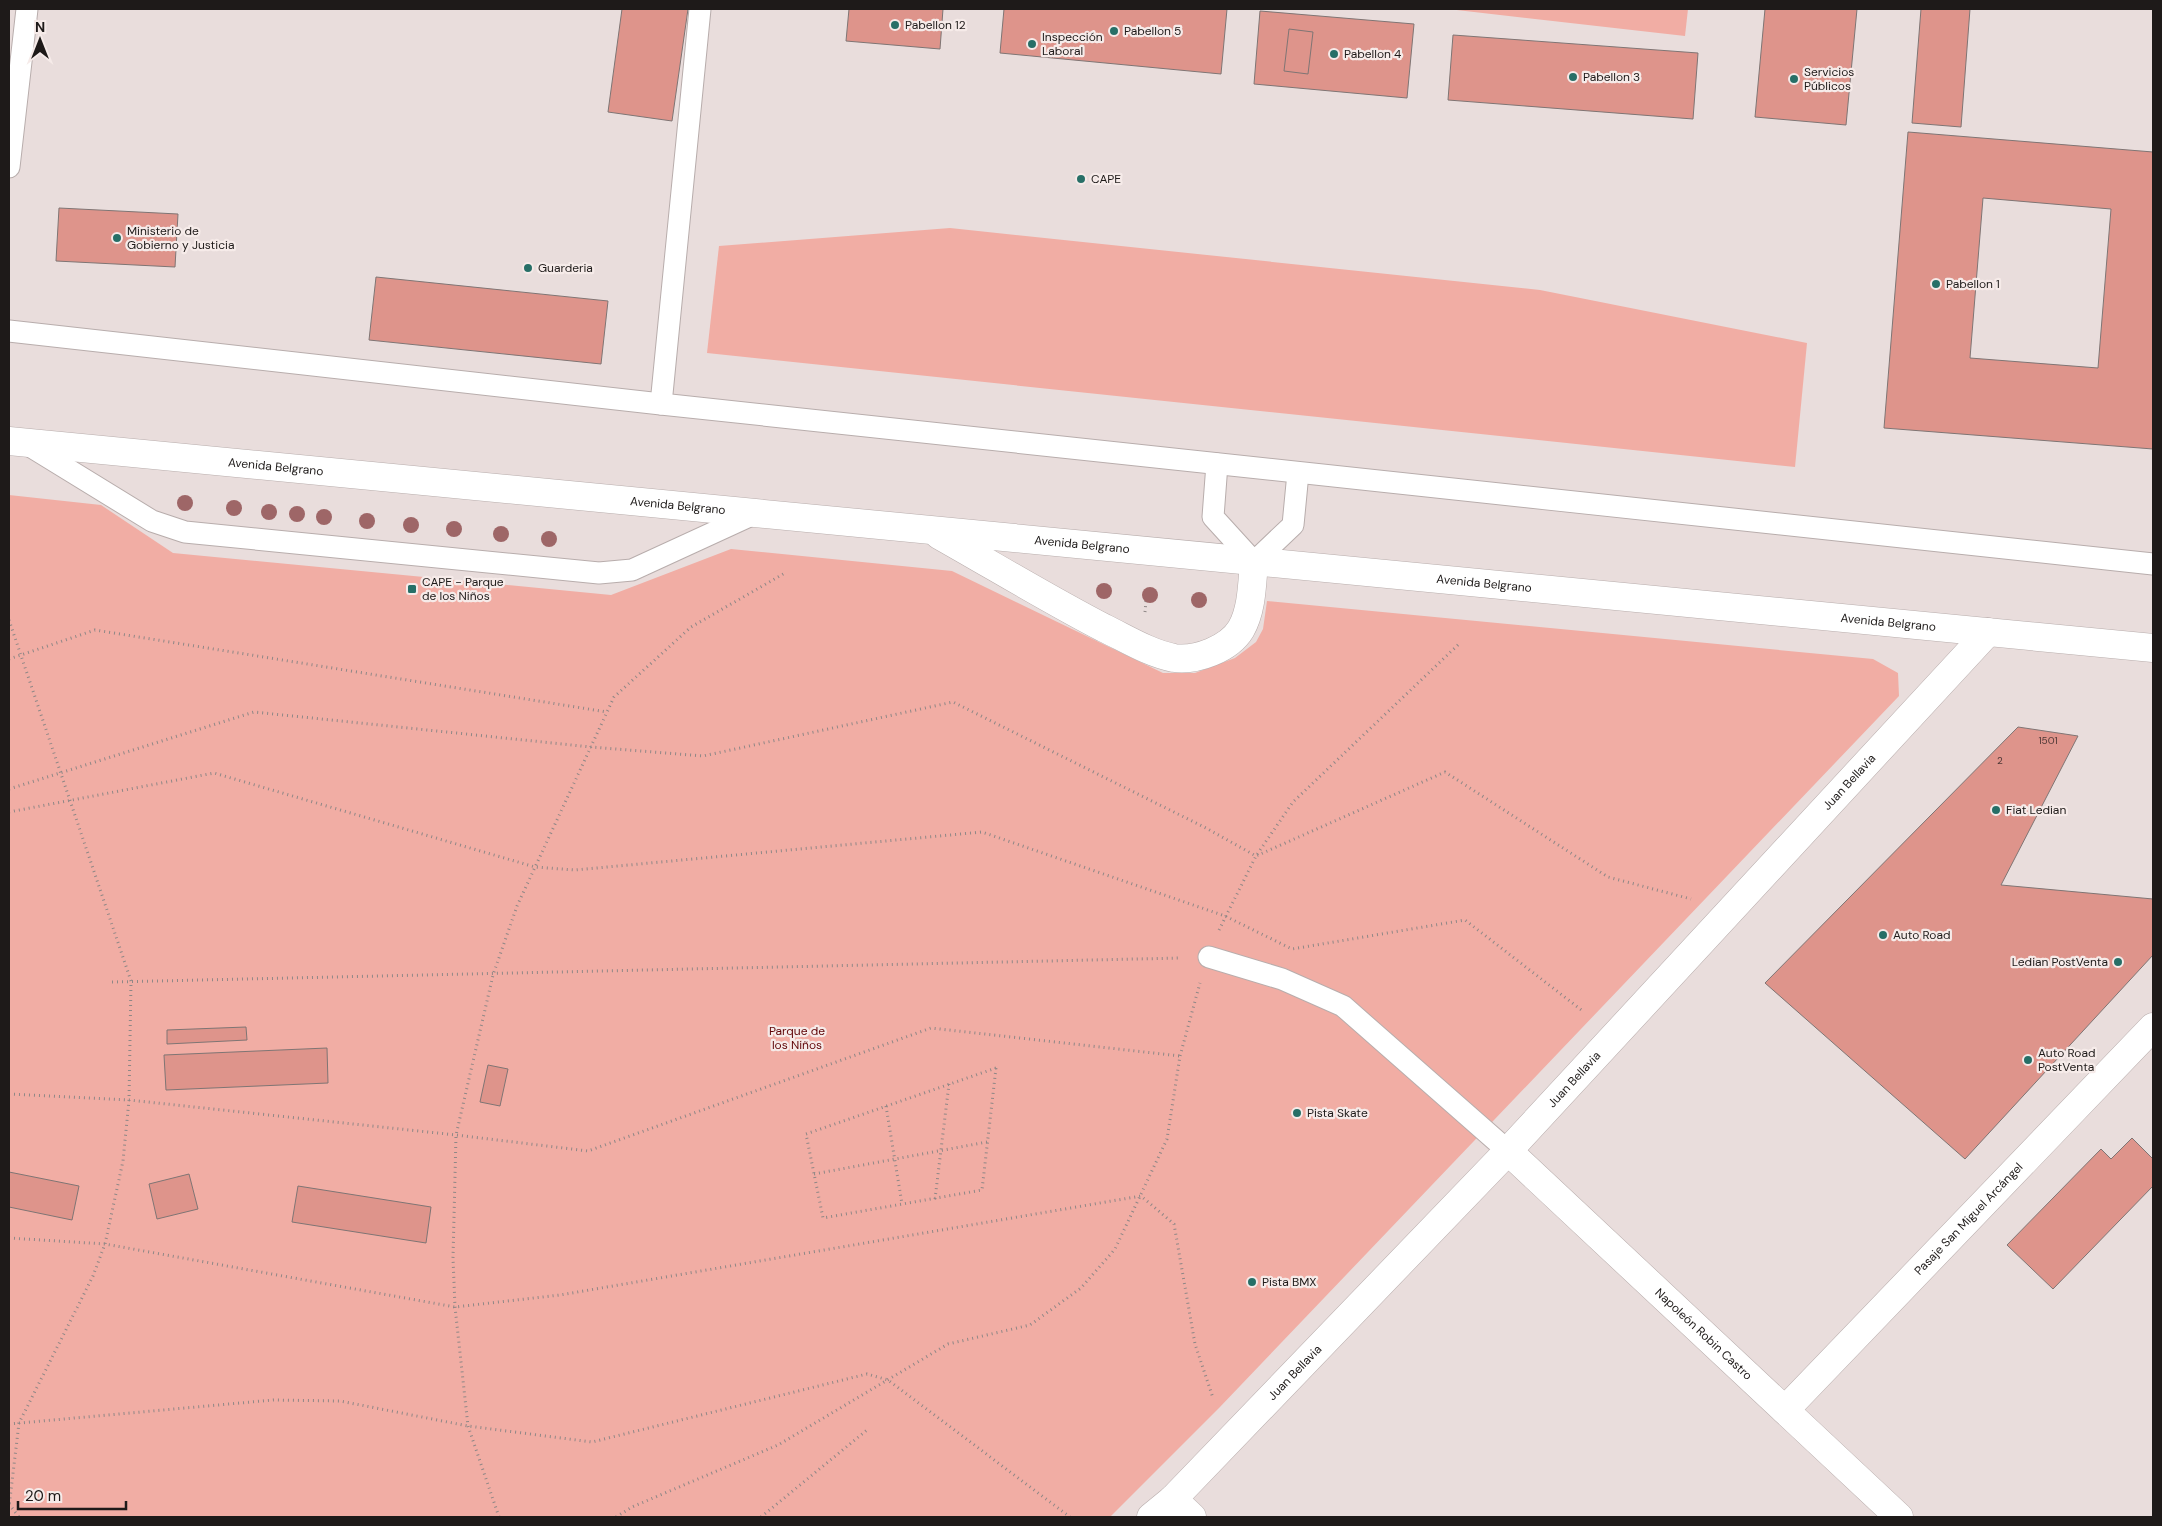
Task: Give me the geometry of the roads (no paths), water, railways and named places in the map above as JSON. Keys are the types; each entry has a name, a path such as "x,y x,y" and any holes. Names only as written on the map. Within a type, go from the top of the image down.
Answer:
{"main road":[{"name":"Avenida Belgrano","path":"16,441 2153,648"},
{"path":"929,529 1072,611 1155,654 1176,658 1199,656 1216,649 1240,630 1248,611 1254,562"},
{"name":"Juan Bellavia","path":"1151,1517 1183,1508 1508,1151 1988,632"},
{"name":"Pasaje San Miguel Arcángel","path":"1785,1410 2153,1027"},
{"name":"Napoleón Robin Castro","path":"1508,1151 1899,1517"}],"lane":[{"path":"9,166 27,9"},
{"path":"661,404 700,9"},
{"path":"9,331 661,404 2153,564"},
{"path":"16,441 152,521 185,532 599,573 632,570 758,512"},
{"path":"1217,464 1213,517 1254,562 1293,525 1298,472"},
{"path":"1209,957 1282,979 1343,1006 1508,1151"}],"place":[{"name":"Pabellon 12","path":"895,25"},
{"name":"Pabellon 5","path":"1114,31"},
{"name":"Inspección Laboral","path":"1032,44"},
{"name":"Pabellon 4","path":"1334,54"},
{"name":"Pabellon 3","path":"1573,77"},
{"name":"Servicios Públicos","path":"1794,79"},
{"name":"CAPE","path":"1081,179"},
{"name":"Ministerio de Gobierno y Justicia","path":"117,238"},
{"name":"Guarderia","path":"528,268"},
{"name":"Pabellon 1","path":"1936,284"},
{"name":"CAPE - Parque de los Niños","path":"412,589"},
{"name":"Fiat Ledian","path":"1996,810"},
{"name":"Auto Road","path":"1883,935"},
{"name":"Ledian PostVenta","path":"2118,962"},
{"name":"Auto Road PostVenta","path":"2028,1060"},
{"name":"Pista Skate","path":"1297,1113"},
{"name":"Pista BMX","path":"1252,1282"}],"park label":[{"name":"Parque de los Niños","path":"797,1038"}]}
